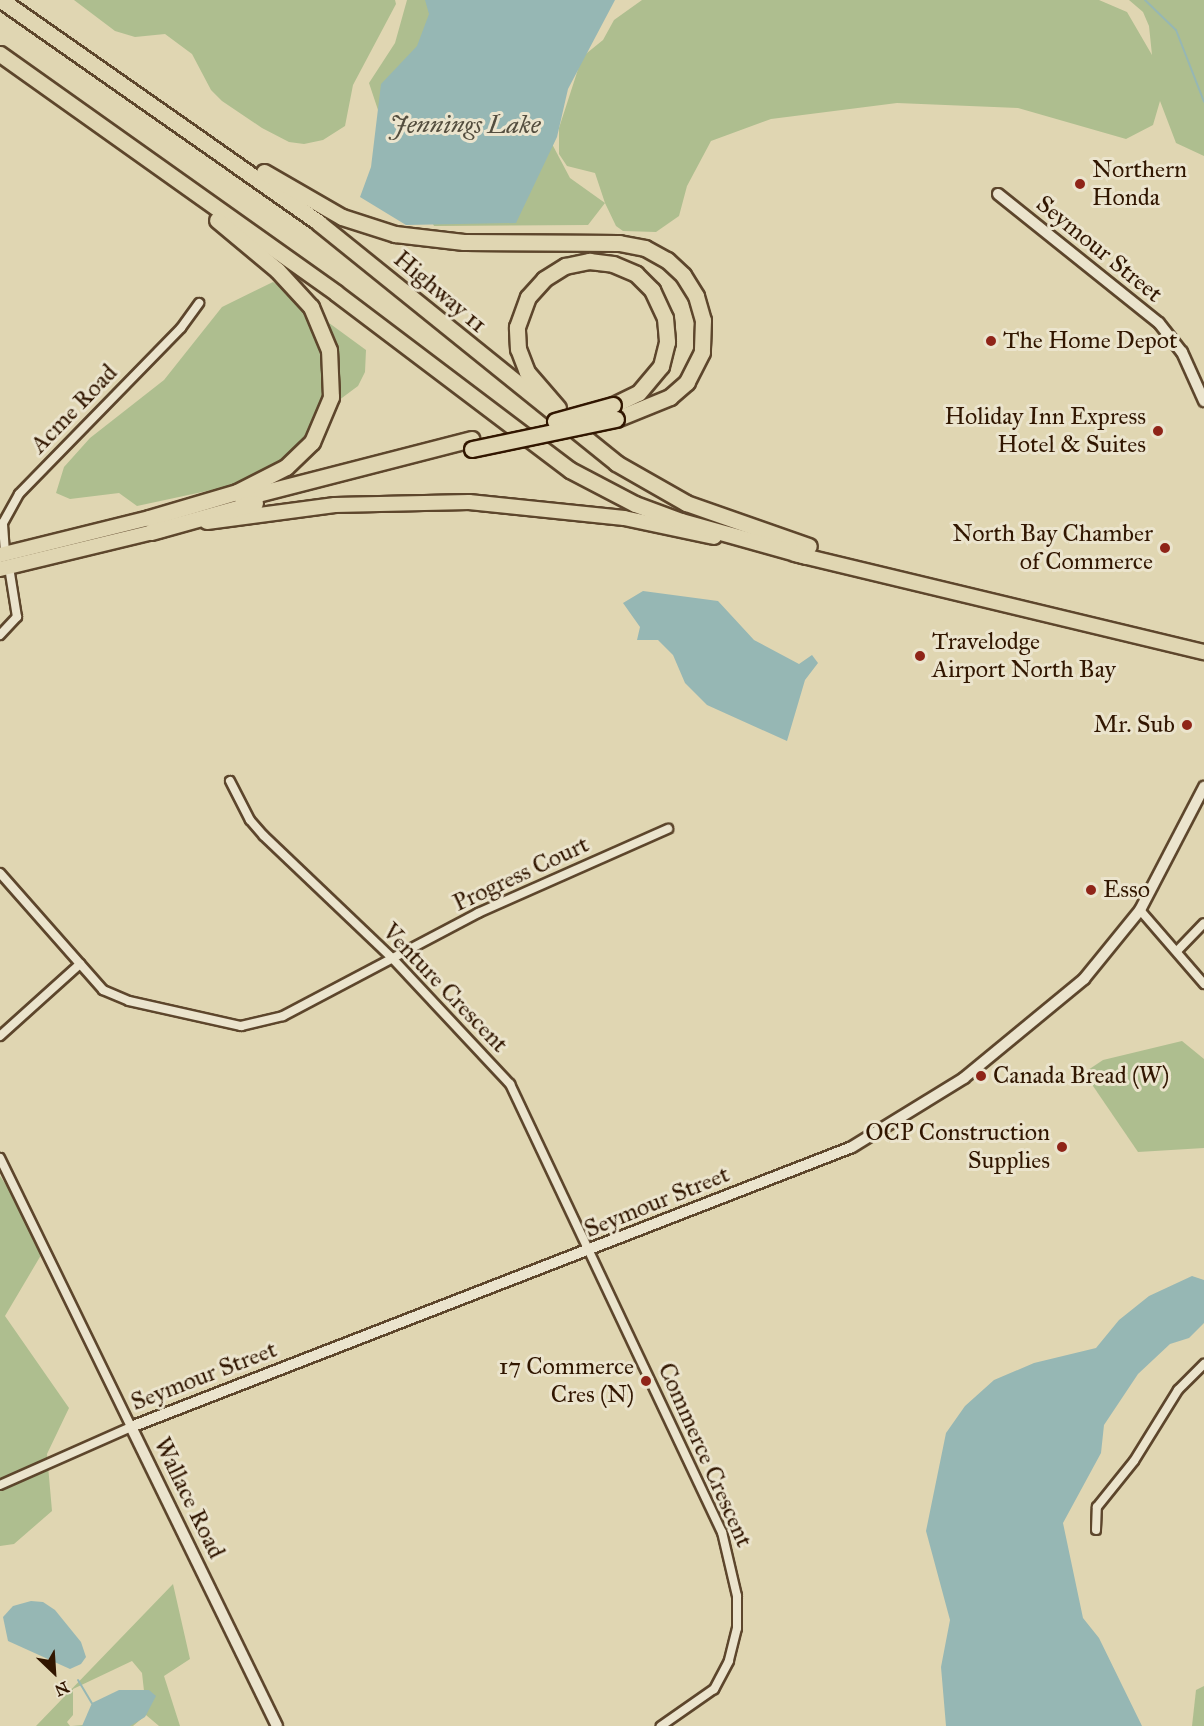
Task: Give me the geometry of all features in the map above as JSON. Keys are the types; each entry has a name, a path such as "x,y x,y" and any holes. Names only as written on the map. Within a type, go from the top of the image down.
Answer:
{"highway":[{"name":"Highway 11","path":"1,0 319,223 580,437 664,492 808,551"},
{"path":"0,54 336,293 570,470 635,504 681,521 1204,652"},
{"path":"3,561 472,444 670,398 687,382 702,352 703,320 696,296 667,260 633,244 434,241 356,222 298,193 116,80"},
{"path":"94,120 289,281 317,318 332,362 331,397 324,421 312,442 295,461 237,492 150,525"},
{"path":"614,412 638,393 661,366 667,342 665,318 652,290 636,274 601,261 576,262 544,279 528,297 517,327 521,360 532,381 558,408 664,492"},
{"path":"150,525 335,505 469,502 624,518 808,551"}],"street":[{"name":"Seymour Street","path":"998,194 1159,323 1182,352 1204,401"},
{"name":"Acme Road","path":"0,635 17,617 3,561 3,523 19,494 181,327 199,303"},
{"name":"Venture Crescent","path":"230,781 250,820 264,836 392,958 510,1084 592,1250"},
{"name":"Seymour Street","path":"0,1485 131,1426 592,1250 852,1147 964,1078 1084,979 1140,910 1204,787"},
{"name":"Progress Court","path":"0,873 103,990 129,1002 241,1026 283,1016 478,913 668,829"},
{"path":"1140,910 1178,950 1204,984"},
{"path":"1178,950 1204,923"},
{"path":"0,1036 80,964"},
{"name":"Wallace Road","path":"0,1158 277,1726"},
{"name":"Commerce Crescent","path":"592,1250 722,1532 737,1596 737,1628 729,1661 714,1689 661,1726"},
{"path":"1096,1530 1097,1507 1134,1461 1178,1390 1204,1364"}],"green space":[{"path":"74,0 395,0 396,4 353,85 345,126 323,140 304,144 289,142 262,128 222,101 211,90 192,54 165,34 135,37 115,31"},
{"name":"Jennings Lake","path":"407,0 495,0 551,142 570,178 605,203 588,225 434,226 383,125 369,83 395,43"},
{"path":"642,0 1099,0 1127,12 1152,55 1149,26 1143,12 1129,0 1204,0 1204,156 1176,143 1160,101 1153,125 1126,139 1018,108 897,103 771,119 711,141 687,186 679,216 656,232 623,231 616,226 595,173 567,166 559,154 559,128 582,57 603,40 614,20"},
{"path":"273,282 366,350 365,372 358,386 323,412 285,468 277,476 137,506 119,493 70,499 56,493 64,467 90,438 164,380 222,307"},
{"path":"1182,1041 1204,1059 1204,1148 1138,1152 1093,1086 1088,1070 1103,1060"},
{"path":"0,1176 47,1245 5,1316 69,1408 47,1454 52,1511 14,1544 0,1546"},
{"path":"173,1584 190,1659 164,1676 180,1726 159,1726 146,1715 133,1726 72,1726 93,1724 144,1691 142,1673 132,1661 73,1689 73,1715 67,1722 70,1726 36,1726"},
{"path":"1204,1686 1204,1726 1192,1726 1196,1690"}],"water":[{"name":"Jennings Lake","path":"425,0 615,0 568,89 557,137 516,223 406,225 360,197 371,167 381,84 417,46 429,14"},
{"path":"643,591 718,601 754,640 799,664 812,655 818,663 805,680 787,741 707,705 685,683 673,655 658,640 637,640 640,627 623,603"},
{"path":"1192,1276 1204,1280 1204,1323 1189,1338 1170,1344 1138,1374 1104,1425 1101,1453 1063,1523 1083,1618 1099,1638 1142,1726 946,1726 941,1667 950,1620 926,1531 946,1433 965,1406 994,1380 1034,1363 1096,1348 1119,1320 1149,1296"},
{"path":"31,1601 43,1602 55,1610 81,1642 86,1657 81,1664 70,1669 8,1641 3,1617 13,1606"},
{"path":"119,1690 149,1690 156,1696 145,1717 130,1726 82,1726 92,1703"}],"waterway":[{"path":"1145,0 1176,30 1204,102"},
{"path":"78,1680 92,1703"}],"place":[{"name":"Northern Honda","path":"1080,184"},
{"name":"The Home Depot","path":"991,341"},
{"name":"Holiday Inn Express Hotel & Suites","path":"1158,431"},
{"name":"North Bay Chamber of Commerce","path":"1165,548"},
{"name":"Travelodge Airport North Bay","path":"920,656"},
{"name":"Mr. Sub","path":"1187,725"},
{"name":"Esso","path":"1091,890"},
{"name":"Canada Bread (W)","path":"981,1076"},
{"name":"OCP Construction Supplies","path":"1062,1147"},
{"name":"17 Commerce Cres (N)","path":"646,1381"}]}
